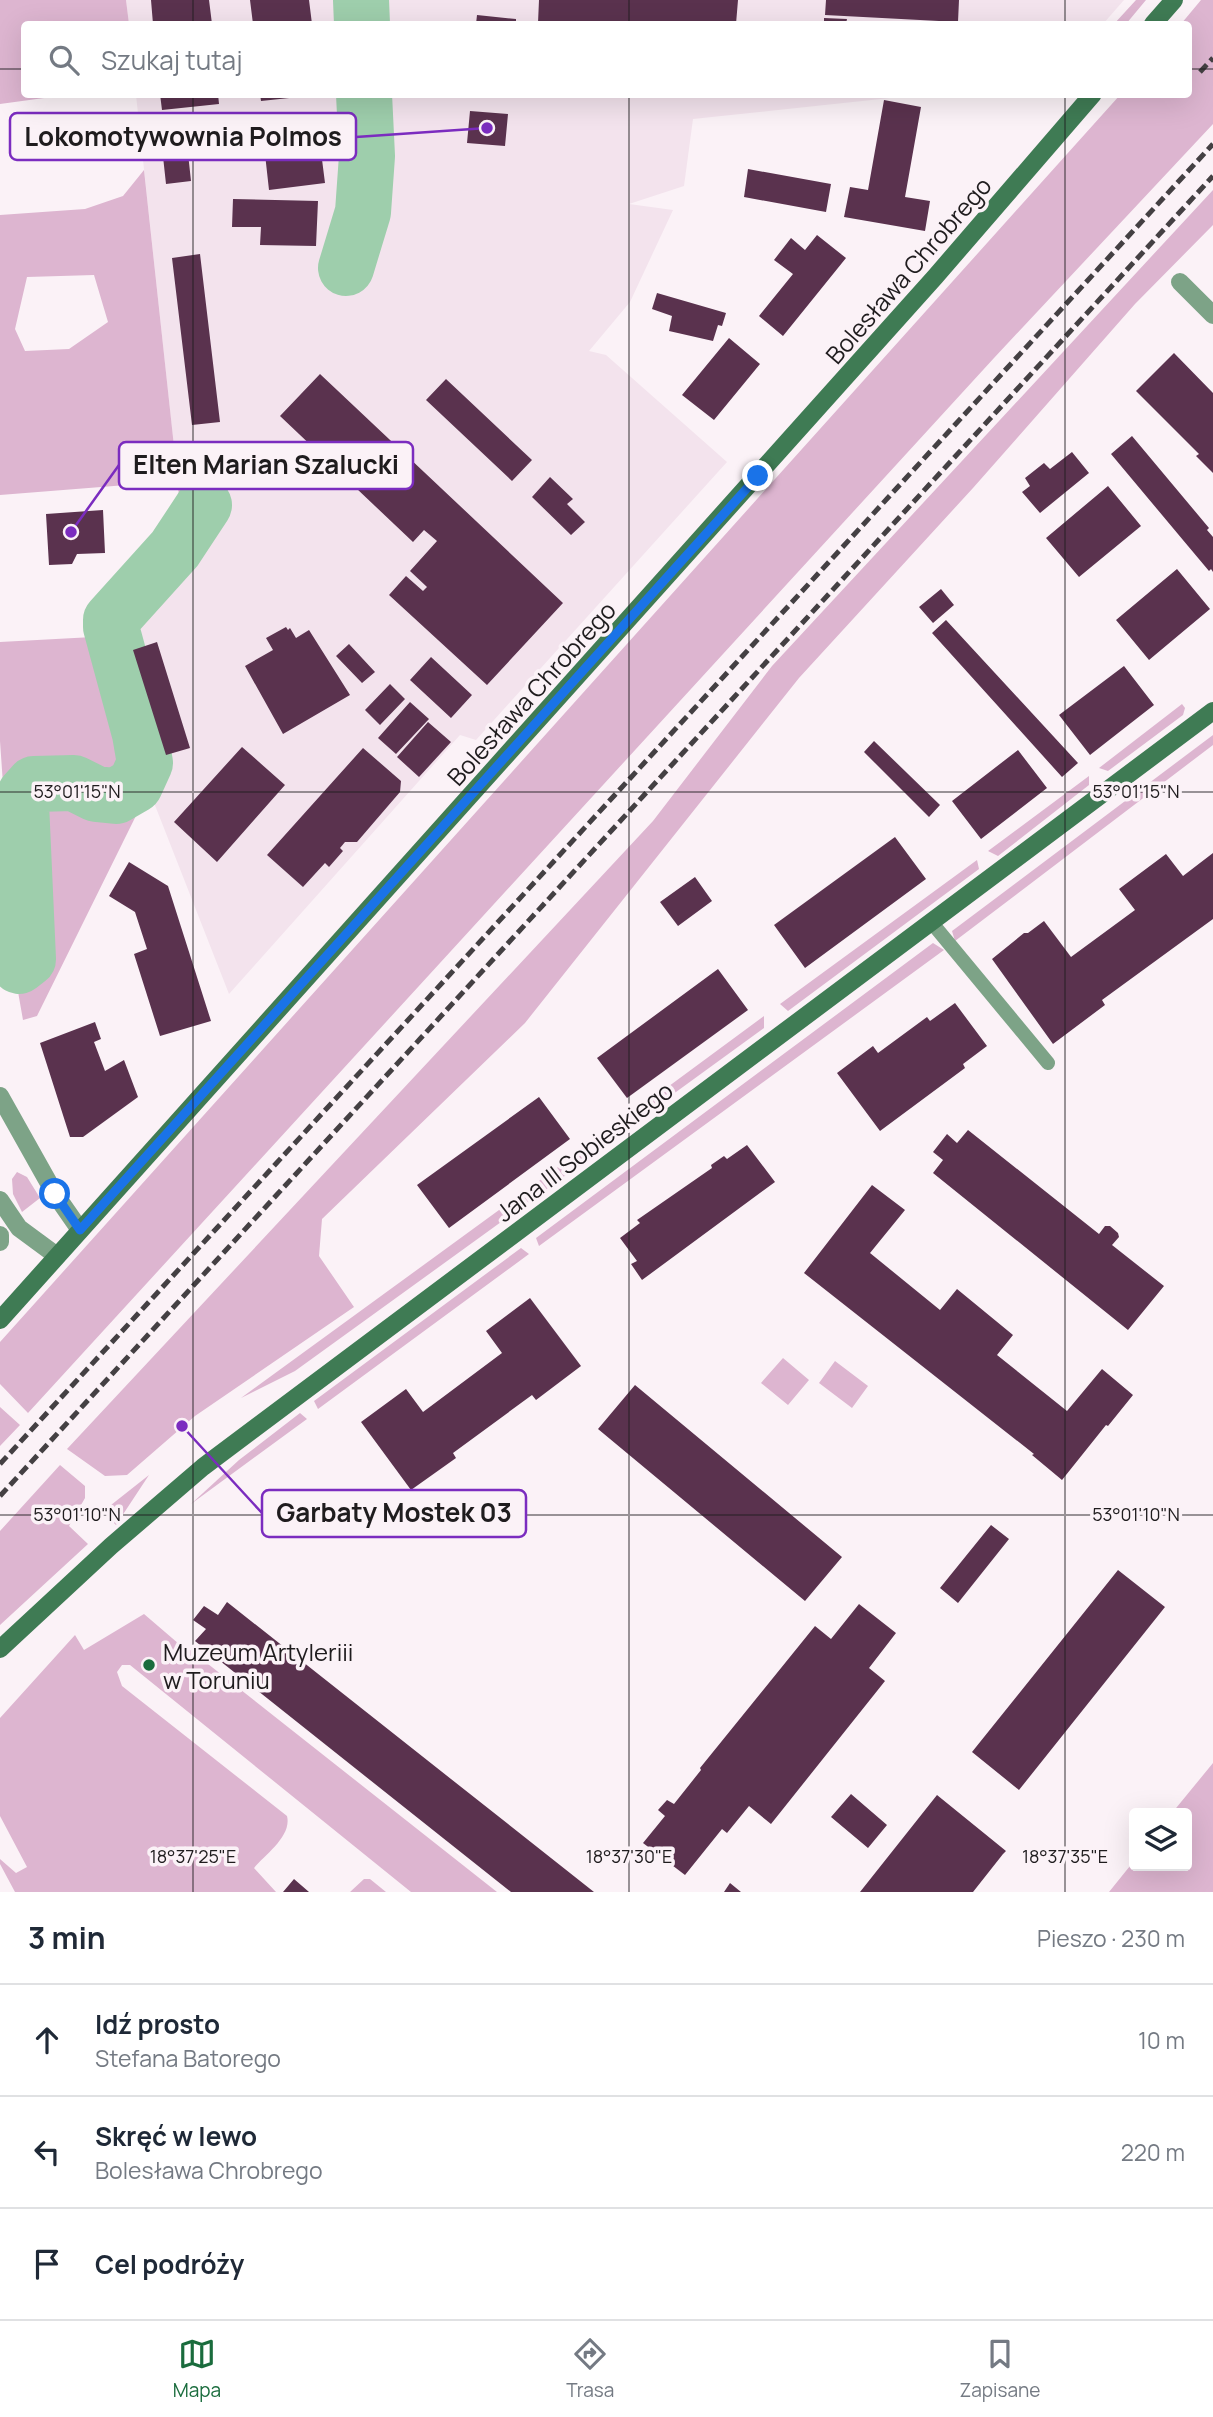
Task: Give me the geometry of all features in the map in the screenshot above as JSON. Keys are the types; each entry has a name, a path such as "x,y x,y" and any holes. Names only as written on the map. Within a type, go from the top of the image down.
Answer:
{"street":[{"path":"1156,21 1174,0"},
{"name":"Bolesława Chrobrego","path":"0,1320 899,318 1090,98"},
{"path":"1180,282 1213,315"},
{"name":"Jana III Sobieskiego","path":"0,1649 111,1546 203,1467 1213,711"},
{"path":"0,1096 55,1194 80,1230"},
{"path":"0,1200 19,1228 57,1256"},
{"path":"0,1235 0,1241"}],"lane":[{"path":"932,923 1048,1063"}],"shaded area":[{"path":"0,0 126,0 129,21 21,21 21,98 44,98 0,104"},
{"path":"126,0 1124,0 1106,21 129,21"},
{"path":"1136,0 1146,0 1128,21 1117,21"},
{"path":"1201,0 1213,0 1213,124 994,358 28,1413 0,1384 0,1342 1117,98 1192,98 1192,21 1184,21"},
{"path":"136,98 890,98 693,119 684,186 629,204 673,210 630,302 589,351 606,355 727,462 476,740 460,735 229,994 149,790 166,755 133,650 128,613 212,501 177,475"},
{"path":"144,170 177,474 212,501 128,613 133,650 166,755 37,1016 23,1020 17,986 0,741 0,642 93,637 92,606 168,541 181,509 177,481 0,495 0,215 85,209 123,196","holes":["94,275 108,322 69,349 25,351 15,329 27,277"]},
{"path":"1213,190 1213,225 1135,304 973,488 799,678 525,1023 322,1219 319,1256 354,1307 195,1416 127,1475 105,1476 67,1449 653,821 772,666"},
{"path":"1182,704 1185,708 1183,715 1108,771 1099,768"},
{"path":"1213,735 1213,745 955,941 952,931"},
{"path":"1089,776 1089,785 998,856 988,851"},
{"path":"977,860 979,869 788,1011 780,1004"},
{"path":"933,943 944,950 539,1246 536,1238"},
{"path":"764,1016 764,1028 610,1140 604,1134"},
{"path":"587,1146 591,1157 295,1371 241,1398"},
{"path":"17,1172 27,1177 40,1198 22,1212 13,1194 12,1179"},
{"path":"521,1248 529,1254 318,1409 314,1401"},
{"path":"783,1358 809,1380 788,1405 761,1383"},
{"path":"835,1361 868,1386 852,1408 819,1383"},
{"path":"0,1407 20,1425 0,1446"},
{"path":"300,1413 307,1419 191,1504 239,1460"},
{"path":"60,1465 85,1486 85,1498 69,1526 88,1544 0,1625 0,1531"},
{"path":"149,1475 116,1525 107,1516 111,1505"},
{"path":"144,1614 186,1650 189,1649 497,1892 411,1892 130,1665 122,1665 117,1672 122,1686 287,1816 288,1823 282,1838 254,1868 276,1892 15,1892 0,1859 16,1873 27,1867 0,1816 0,1718 75,1635 84,1650"},
{"path":"1213,1763 1213,1892 1109,1892 1129,1867 1129,1871 1192,1871 1192,1808 1176,1808"},
{"path":"364,1879 370,1879 386,1892 350,1892"}],"building":[{"path":"151,0 209,0 212,21 153,21"},
{"path":"250,0 309,0 312,21 253,21"},
{"path":"539,0 738,0 736,21 538,21"},
{"path":"826,0 959,0 958,21 825,15"},
{"path":"477,15 516,19 516,21 476,21"},
{"path":"824,18 847,19 847,21 824,21"},
{"path":"160,98 218,98 219,104 162,110"},
{"path":"261,98 289,98 261,101"},
{"path":"884,100 921,107 905,197 930,201 925,231 844,217 850,187 868,190"},
{"path":"470,111 508,114 505,146 467,143"},
{"path":"185,126 191,181 166,184 160,129"},
{"path":"319,136 325,183 269,190 264,145"},
{"path":"748,169 831,184 826,212 744,197"},
{"path":"233,199 318,201 316,246 260,245 261,227 232,227"},
{"path":"817,235 846,258 783,336 759,316 793,274 774,260 791,238 805,250"},
{"path":"200,254 220,422 192,425 172,258"},
{"path":"657,293 726,313 722,326 718,325 713,341 669,331 672,316 652,309"},
{"path":"729,338 760,364 714,420 682,395"},
{"path":"1174,353 1213,393 1213,473 1196,456 1199,454 1136,391"},
{"path":"320,374 563,603 487,685 389,595 406,576 423,591 427,587 410,571 437,541 424,530 413,542 280,416"},
{"path":"446,379 532,460 512,481 426,400"},
{"path":"1132,436 1209,528 1207,530 1213,537 1213,572 1211,569 1209,571 1111,454"},
{"path":"1072,452 1089,473 1040,513 1022,492 1030,486 1025,478 1044,463 1050,469"},
{"path":"550,477 573,499 567,504 585,522 571,535 532,497"},
{"path":"1108,486 1141,526 1079,577 1046,538"},
{"path":"103,510 105,553 77,554 72,564 49,565 46,514"},
{"path":"1177,569 1210,609 1149,660 1116,620"},
{"path":"941,589 954,605 933,623 919,607"},
{"path":"946,620 1078,763 1062,777 932,633"},
{"path":"286,627 288,630 290,628 296,638 309,630 350,695 283,734 245,666 273,650 266,638"},
{"path":"157,642 190,748 166,755 133,650"},
{"path":"349,644 375,672 362,683 336,656"},
{"path":"431,657 472,695 451,718 410,680"},
{"path":"1124,666 1154,705 1090,755 1059,715"},
{"path":"390,684 405,699 380,725 365,710"},
{"path":"410,702 429,719 396,754 378,738"},
{"path":"428,722 451,742 419,777 397,757"},
{"path":"874,741 940,805 929,817 864,752"},
{"path":"242,747 285,785 217,862 174,822"},
{"path":"363,748 401,781 400,792 357,842 345,842 340,848 343,851 329,867 325,863 303,887 267,855"},
{"path":"1018,750 1047,788 981,839 952,801"},
{"path":"895,837 926,879 805,968 774,925"},
{"path":"1213,853 1213,919 1102,1000 1105,1005 1053,1044 992,959 1024,933 1044,921 1071,957 1135,910 1119,889 1166,854 1183,876"},
{"path":"129,862 168,886 211,1021 160,1036 134,954 147,949 135,912 109,896"},
{"path":"695,877 712,901 678,926 660,902"},
{"path":"718,969 748,1010 627,1098 597,1058"},
{"path":"955,1003 987,1046 963,1064 965,1068 880,1131 837,1073 873,1046 878,1053 927,1017 930,1021"},
{"path":"95,1022 101,1039 94,1042 105,1071 124,1060 138,1097 83,1137 70,1137 40,1043"},
{"path":"539,1097 570,1139 449,1228 417,1185"},
{"path":"968,1130 1099,1234 1105,1226 1110,1226 1119,1237 1112,1245 1164,1286 1128,1330 933,1173 943,1160 933,1152 947,1134 957,1143"},
{"path":"747,1145 775,1182 642,1280 631,1264 637,1261 620,1238 640,1223 637,1220 712,1168 711,1165 724,1156 727,1159"},
{"path":"872,1185 905,1210 870,1253 940,1310 957,1289 1013,1335 997,1355 1067,1411 1102,1369 1133,1395 1062,1480 1032,1455 1034,1454 804,1273"},
{"path":"530,1298 581,1366 536,1400 532,1395 453,1453 456,1458 411,1490 361,1422 406,1389 423,1412 502,1353 486,1331"},
{"path":"635,1385 842,1557 805,1601 598,1429"},
{"path":"991,1525 1009,1539 958,1603 940,1588"},
{"path":"1118,1570 1165,1607 1019,1790 972,1752"},
{"path":"227,1602 594,1892 511,1892 195,1641 206,1629 193,1620 204,1606 218,1615"},
{"path":"859,1604 896,1633 869,1668 885,1681 771,1824 749,1806 727,1833 722,1829 685,1875 643,1843 665,1816 658,1810 667,1800 674,1804 815,1626 831,1639"},
{"path":"851,1794 887,1825 868,1848 831,1817"},
{"path":"937,1795 1006,1851 973,1892 860,1892"},
{"path":"294,1879 309,1892 283,1892"},
{"path":"730,1883 741,1892 724,1892"}],"waterway":[{"path":"361,0 362,21"},
{"path":"346,268 363,212 367,156 364,98"},
{"path":"19,966 28,959 21,803 34,784 74,783 96,794 116,796 135,785 145,763 111,620 175,549 204,505"}],"railway":[{"path":"1200,72 1213,58"},
{"path":"0,1464 1213,144"},
{"path":"0,1496 1213,176"}],"place":[{"name":"Lokomotywownia Polmos","path":"487,128"},
{"name":"Elten Marian Szalucki","path":"71,532"},
{"name":"Garbaty Mostek 03","path":"182,1426"},
{"name":"Muzeum Artyleriii w Toruniu","path":"149,1665"}],"route":[{"path":"55,1194 80,1230 758,476"}]}
